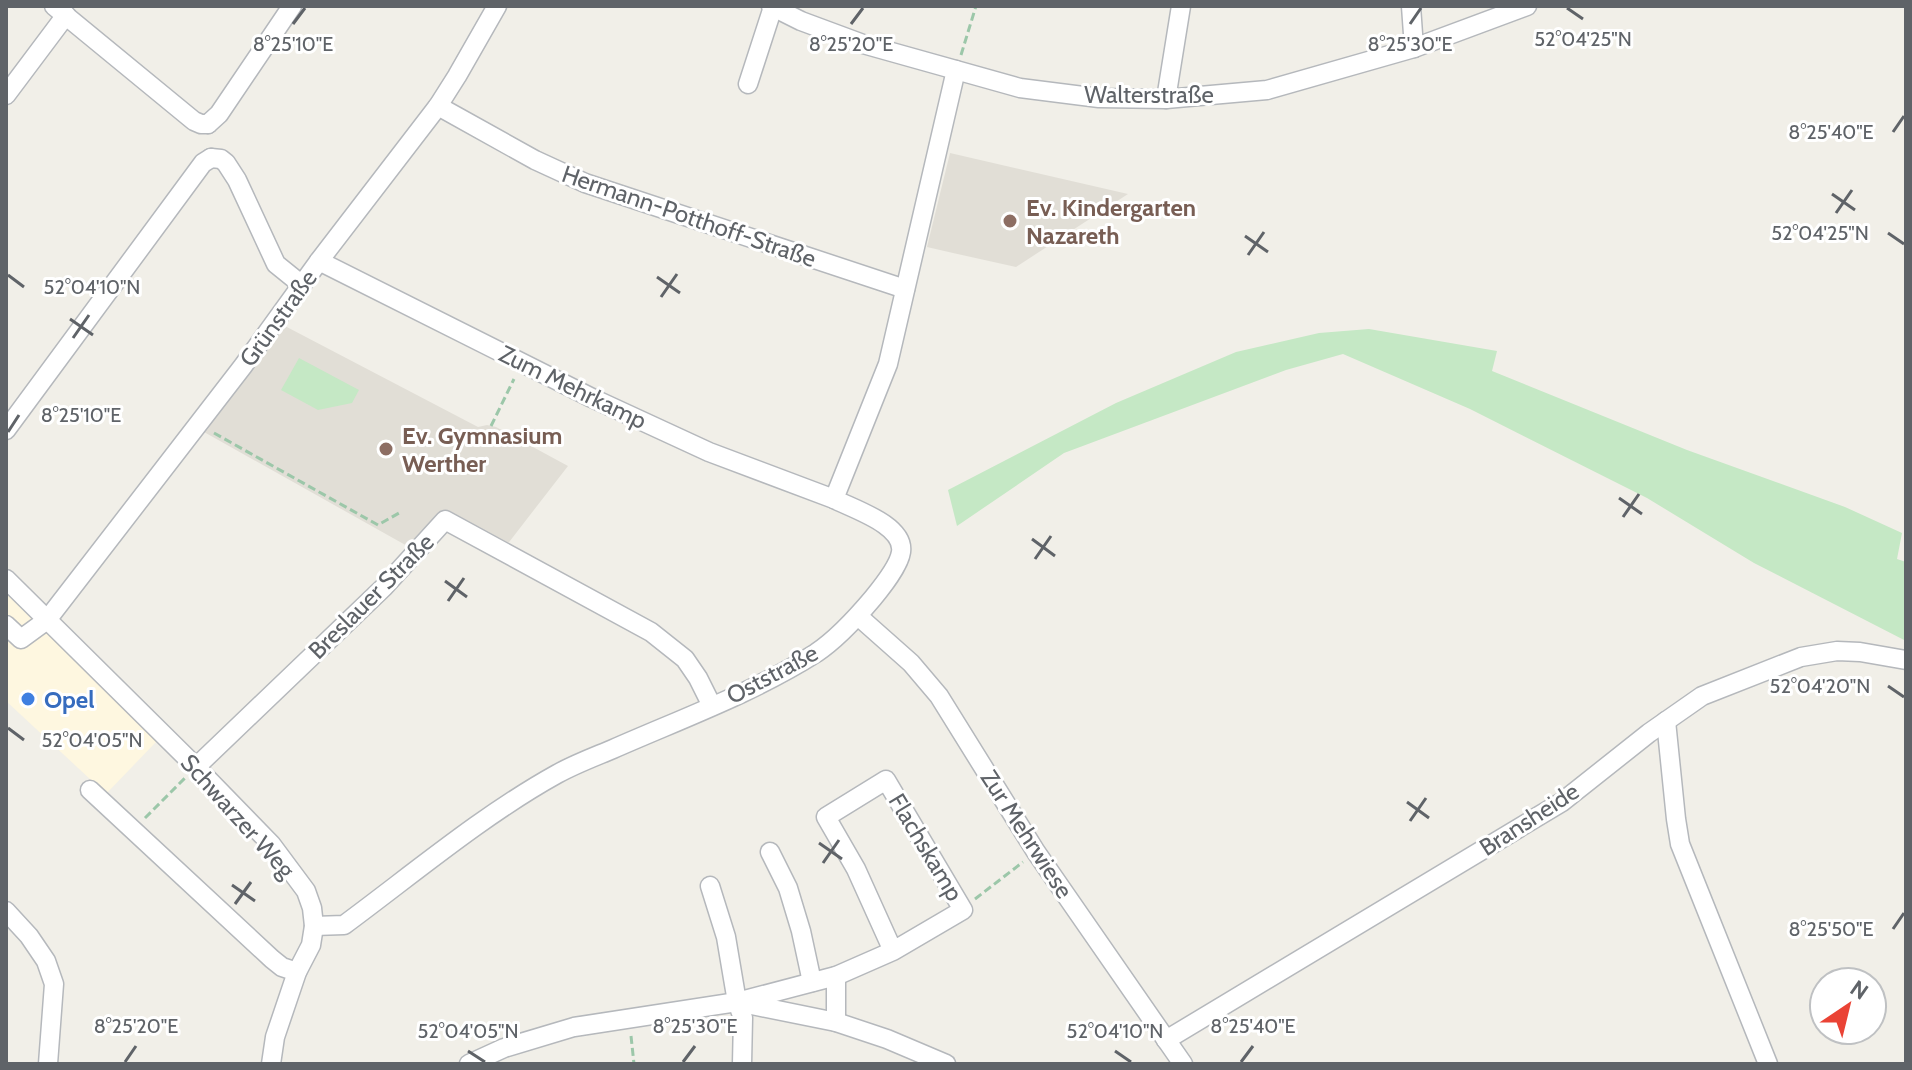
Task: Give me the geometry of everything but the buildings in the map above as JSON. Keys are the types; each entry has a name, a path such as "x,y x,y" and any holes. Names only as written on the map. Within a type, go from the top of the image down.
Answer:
{"street":[{"path":"6,95 60,11 194,121 208,124 219,114 292,6"},
{"name":"Grünstraße","path":"47,620 438,106 497,6"},
{"path":"748,84 772,6"},
{"name":"Walterstraße","path":"772,6 801,21 863,44 1020,88 1099,98 1166,99 1267,90 1414,48 1527,6"},
{"path":"1166,99 1181,6"},
{"path":"1411,6 1414,48"},
{"path":"834,499 888,364 956,70"},
{"name":"Hermann-Potthoff-Straße","path":"438,106 535,160 585,183 905,289"},
{"path":"208,124 211,158"},
{"path":"6,430 203,163 211,158 226,163 251,208 276,264 302,285"},
{"name":"Zum Mehrkamp","path":"319,261 592,398 709,452 834,499"},
{"name":"Oststraße","path":"314,926 344,925 505,806 559,773 712,706 818,652 858,616 882,586 902,550 898,536 886,525 834,499"},
{"name":"Breslauer Straße","path":"196,767 384,587 445,520 651,632 685,659 712,706"},
{"name":"Schwarzer Weg","path":"6,579 271,844 306,891 314,926"},
{"name":"Zur Mehrwiese","path":"858,616 911,663 939,696 1036,852 1183,1064"},
{"path":"6,625 21,639 47,620"},
{"name":"Bransheide","path":"1166,1040 1562,802 1702,696 1801,657 1837,651 1906,660"},
{"path":"1666,721 1680,844 1768,1064"},
{"name":"Flachskamp","path":"469,1064 504,1048 574,1027 737,1002 836,976 893,951 963,910 886,780 826,817 856,869 893,951"},
{"path":"90,790 272,959 282,967 297,972"},
{"path":"770,852 788,888 812,982"},
{"path":"710,886 726,937 737,1002 743,1018 742,1064"},
{"path":"6,911 46,961 54,984 48,1064"},
{"path":"271,1064 275,1037 297,972 311,945 314,926"},
{"path":"836,976 836,1022"},
{"name":"Flachskamp","path":"737,1002 836,1022 946,1064"}],"path":[{"path":"956,70 976,6"},
{"path":"491,426 522,363"},
{"path":"198,424 378,525 399,513"},
{"path":"134,830 196,767"},
{"path":"963,910 1036,852"},
{"path":"630,1019 634,1064"}],"shaded area":[{"name":"Ev. Kindergarten Nazareth","path":"950,153 1128,194 1016,267 953,253 927,247"},
{"name":"Ev. Gymnasium Werther","path":"283,325 478,427 496,427 568,466 506,546 442,512 409,547 204,432"},
{"path":"6,592 157,741 106,794 6,701"}],"green space":[{"path":"1369,329 1497,351 1492,371 1687,450 1845,507 1902,533 1897,559 1906,562 1906,641 1754,563 1647,498 1470,409 1343,354 1286,370 1064,453 957,526 948,490 1116,403 1236,352 1319,333"},
{"path":"299,358 359,390 352,403 318,410 281,390"}],"place":[{"name":"Ev. Kindergarten Nazareth","path":"1010,221"},
{"name":"Ev. Gymnasium Werther","path":"386,449"},
{"name":"Opel","path":"28,699"}]}
